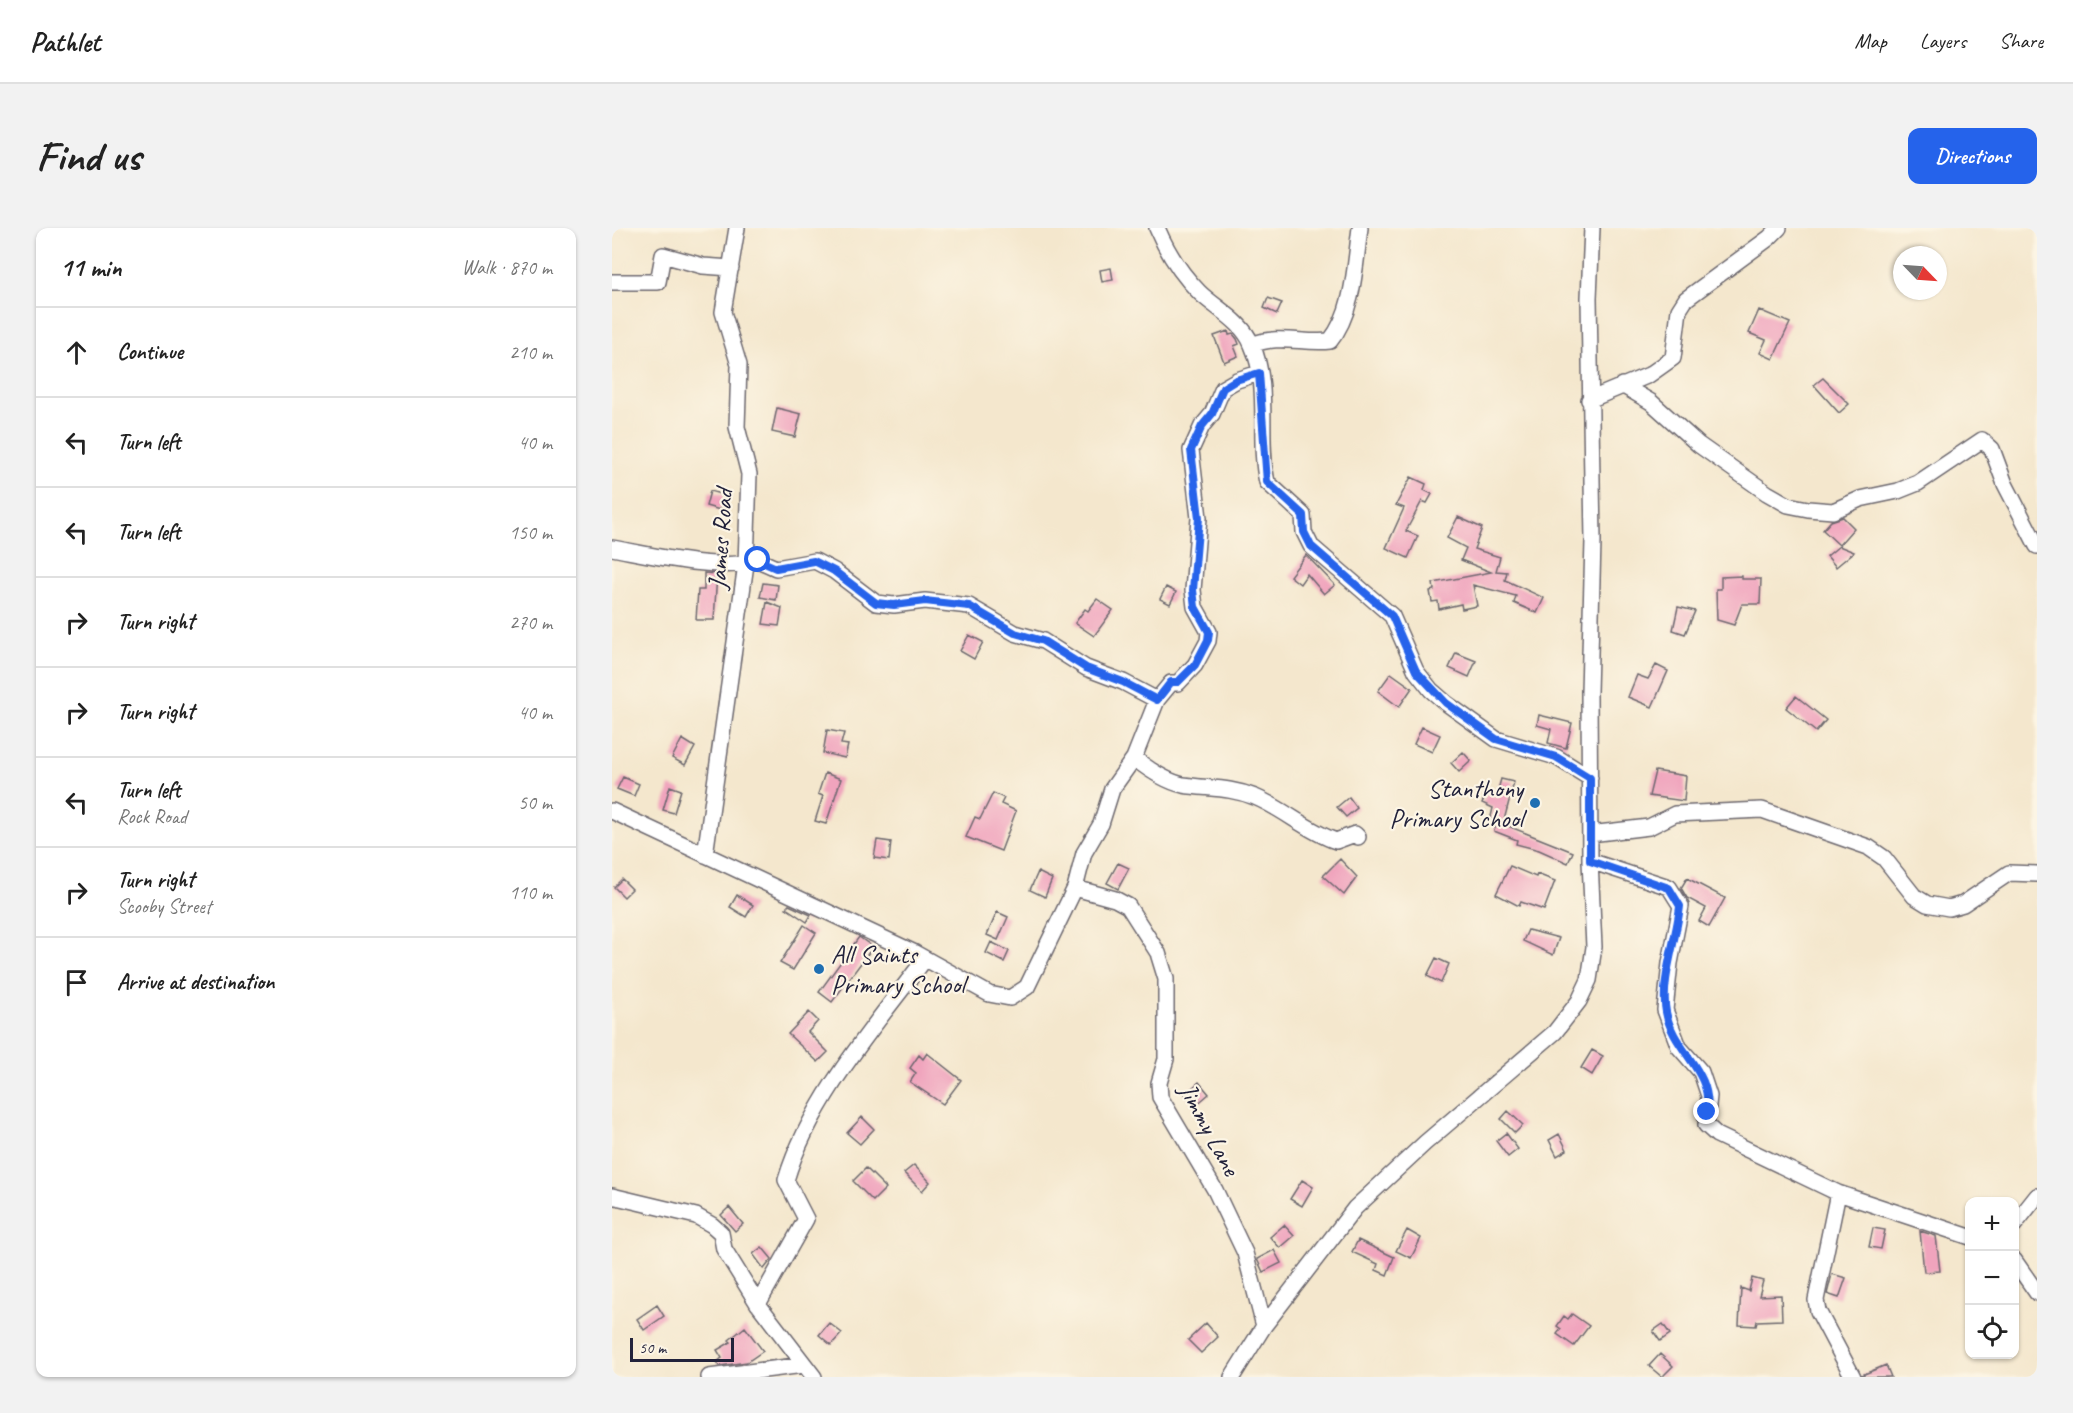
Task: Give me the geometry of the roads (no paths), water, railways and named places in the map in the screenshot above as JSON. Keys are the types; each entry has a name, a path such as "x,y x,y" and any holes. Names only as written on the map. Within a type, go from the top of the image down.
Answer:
{"street":[{"name":"James Road","path":"705,855 746,564 749,474 737,427 739,365 723,312 737,228"},
{"path":"1157,228 1166,250 1199,291 1241,328 1252,345 1259,373 1267,482 1303,515 1304,532 1311,546 1392,616 1416,671 1446,703 1496,739 1556,757 1590,778"},
{"path":"1252,345 1266,339 1307,344 1330,341 1338,331 1352,288 1360,228"},
{"path":"1589,399 1649,375 1673,358 1678,310 1686,299 1769,238 1779,228"},
{"path":"1232,1377 1264,1326 1355,1208 1451,1120 1555,1032 1579,1001 1593,963 1590,861 1593,541 1589,399 1591,229"},
{"path":"612,282 658,282 663,255 703,266 731,268"},
{"path":"612,811 925,959 989,994 1010,998 1027,987 1075,888 1084,853 1101,824 1112,789 1134,758 1157,700 1171,682 1178,682 1191,670 1208,640 1209,632 1195,607 1193,590 1199,518 1191,450 1202,426 1212,414 1223,388 1236,380 1259,373"},
{"path":"1622,385 1651,402 1699,445 1767,493 1788,504 1808,509 1833,511 1860,499 1898,491 1918,483 1982,440 1992,449 2005,484 2037,546"},
{"path":"612,548 680,560 746,564 758,560 776,568 814,561 834,571 866,597 885,606 925,601 969,606 1015,633 1043,641 1086,668 1123,682 1157,700"},
{"path":"1134,758 1155,773 1182,784 1232,788 1257,798 1326,838 1336,841 1355,834 1358,837"},
{"path":"1590,834 1649,827 1664,822 1675,814 1762,810 1868,847 1884,858 1914,896 1927,904 1949,908 1963,904 2009,873 2037,874"},
{"path":"1590,861 1669,888 1680,906 1665,1010 1679,1047 1701,1072 1704,1080 1709,1096 1706,1125 1717,1135 1838,1193 1965,1235"},
{"name":"Jimmy Lane","path":"1075,888 1115,899 1128,906 1158,952 1166,979 1166,1059 1159,1083 1160,1098 1215,1190 1245,1253 1264,1326"},
{"path":"758,1304 806,1219 786,1180 794,1156 857,1050 925,959"},
{"path":"1838,1193 1816,1300 1818,1311 1853,1377"},
{"path":"612,1196 696,1216 712,1225 721,1233 724,1249 758,1304 809,1371"},
{"path":"2019,1219 2037,1196"},
{"path":"2019,1267 2037,1293"},
{"path":"709,1377 809,1371"}],"place":[{"name":"Stanthony Primary School","path":"1535,803"},
{"name":"All Saints Primary School","path":"819,969"}]}
